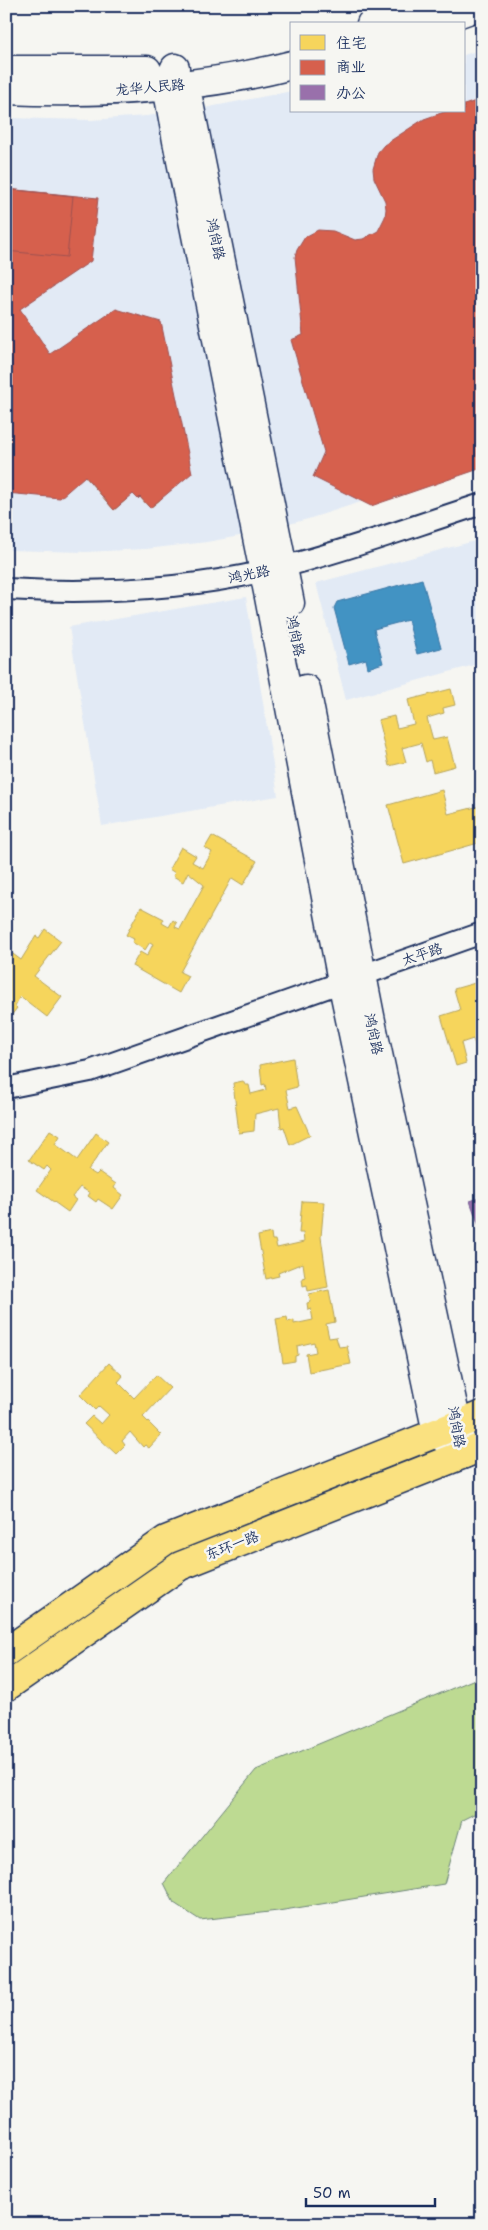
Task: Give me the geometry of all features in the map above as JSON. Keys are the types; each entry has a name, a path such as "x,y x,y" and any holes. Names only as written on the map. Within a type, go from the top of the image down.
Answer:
{"main road":[{"name":"东环一路","path":"6,1652 166,1540 459,1424"},
{"name":"东环一路","path":"6,1687 180,1566 473,1451"}],"street":[{"path":"377,22 421,6"},
{"path":"435,22 479,6"},
{"name":"龙华人民路","path":"6,90 96,91 176,79 290,49"},
{"name":"龙华人民路","path":"6,70 137,71 176,79 223,79 290,66"},
{"name":"鸿尚路","path":"176,79 352,978 459,1424 473,1451"},
{"name":"鸿光路","path":"6,589 86,591 149,588 213,581 273,569 482,504"},
{"name":"太平路","path":"6,1088 90,1071 482,933"}],"shaded area":[{"path":"482,49 482,463 308,519 256,533 207,542 146,549 86,552 6,550 6,118 91,120 146,116 204,108 290,91 290,112 466,112 466,54"},
{"path":"482,539 482,678 478,664 346,700 316,583"},
{"path":"246,597 278,796 102,826 69,627"}],"green space":[{"path":"482,1676 482,1810 462,1820 444,1884 278,1911 200,1920 174,1903 164,1883 256,1770"}],"building: 住宅":[{"path":"473,117 482,121 479,130 482,131 482,163 466,156 462,164 453,160 455,156 446,152 462,118 471,122"},
{"path":"482,181 482,228 472,250 482,254 482,271 430,248 434,238 442,241 446,231 434,226 432,231 424,227 425,223 418,220 432,189 437,192 438,189 448,193 445,200 468,211"},
{"path":"383,397 414,412 411,420 415,422 412,429 405,426 403,430 400,428 392,445 418,457 411,474 383,462 380,469 383,471 376,486 354,478 361,462 353,458 350,464 333,458 353,412 366,418 364,422 369,424 366,430 374,434 379,421 375,420 377,415 370,412 374,404 379,406"},
{"path":"118,415 131,433 126,438 131,447 134,445 141,453 159,437 170,454 160,462 157,460 143,472 160,492 156,495 160,500 150,508 140,497 138,499 133,494 131,491 133,489 128,482 122,491 128,498 114,510 85,476 98,466 101,469 104,467 106,469 113,463 105,453 99,458 96,453 92,456 83,445"},
{"path":"451,689 455,705 443,708 444,713 427,718 433,740 447,737 455,766 433,772 430,760 426,762 421,743 402,748 406,762 389,766 378,720 394,716 397,728 414,724 408,700"},
{"path":"442,790 448,814 480,806 476,794 482,792 482,842 404,864 388,805"},
{"path":"212,836 257,861 243,885 232,878 180,972 188,976 179,993 132,966 140,952 147,956 153,944 150,942 145,950 132,942 134,939 126,935 141,907 164,919 162,923 169,927 173,920 177,923 175,927 180,929 204,885 188,872 183,882 173,876 175,873 169,869 181,847 196,856 192,862 203,868 212,852 205,848"},
{"path":"45,929 61,941 34,976 62,997 47,1017 20,996 15,1006 17,1008 7,1021 6,949 21,960 36,936 39,938"},
{"path":"482,981 482,1056 479,1057 473,1039 461,1043 466,1063 456,1066 441,1016 460,1010 454,989"},
{"path":"293,1058 297,1087 286,1090 290,1108 297,1106 310,1135 290,1145 284,1127 281,1128 279,1108 255,1114 254,1131 239,1133 233,1083 243,1081 245,1085 249,1085 251,1094 266,1090 265,1084 262,1085 260,1065"},
{"path":"50,1130 60,1136 55,1144 77,1160 96,1133 108,1142 88,1170 96,1175 99,1172 116,1184 114,1188 123,1195 113,1209 98,1199 96,1202 88,1196 90,1193 80,1187 72,1197 76,1200 68,1212 37,1190 51,1170 47,1166 44,1170 29,1160"},
{"path":"302,1201 324,1202 321,1237 328,1287 308,1291 307,1285 303,1286 302,1278 305,1277 303,1263 278,1273 279,1276 266,1279 258,1236 271,1233 272,1240 275,1240 277,1248 304,1242 303,1233 299,1233"},
{"path":"329,1290 335,1322 326,1324 329,1338 336,1337 339,1347 347,1346 351,1364 309,1372 306,1354 316,1352 314,1342 297,1346 298,1355 295,1356 295,1361 283,1363 276,1319 287,1317 288,1322 294,1320 294,1324 313,1320 311,1309 308,1310 307,1303 311,1302 309,1294"},
{"path":"109,1363 123,1376 118,1382 134,1398 156,1375 170,1388 143,1417 161,1435 149,1448 145,1445 143,1447 130,1432 122,1441 125,1445 116,1454 84,1424 92,1416 101,1424 109,1415 99,1406 95,1410 80,1395"}],"building: 商业":[{"path":"482,99 482,468 371,506 313,477 324,452 291,340 303,335 295,257 305,237 318,230 333,231 355,240 363,239 378,231 385,217 386,209 385,201 374,178 373,169 378,152 384,145 424,119 444,112 466,112 466,104"},
{"path":"6,189 98,198 91,261 20,309 50,354 116,309 161,322 192,473 150,508 140,497 138,499 133,494 114,510 85,476 60,498 6,493"},
{"path":"6,189 73,196 67,257 6,251"}],"building: 办公":[{"path":"482,1197 482,1234 470,1201"}],"building: 学校":[{"path":"422,579 441,648 417,654 408,620 374,629 383,663 368,668 366,659 349,664 334,608 337,602"}]}
